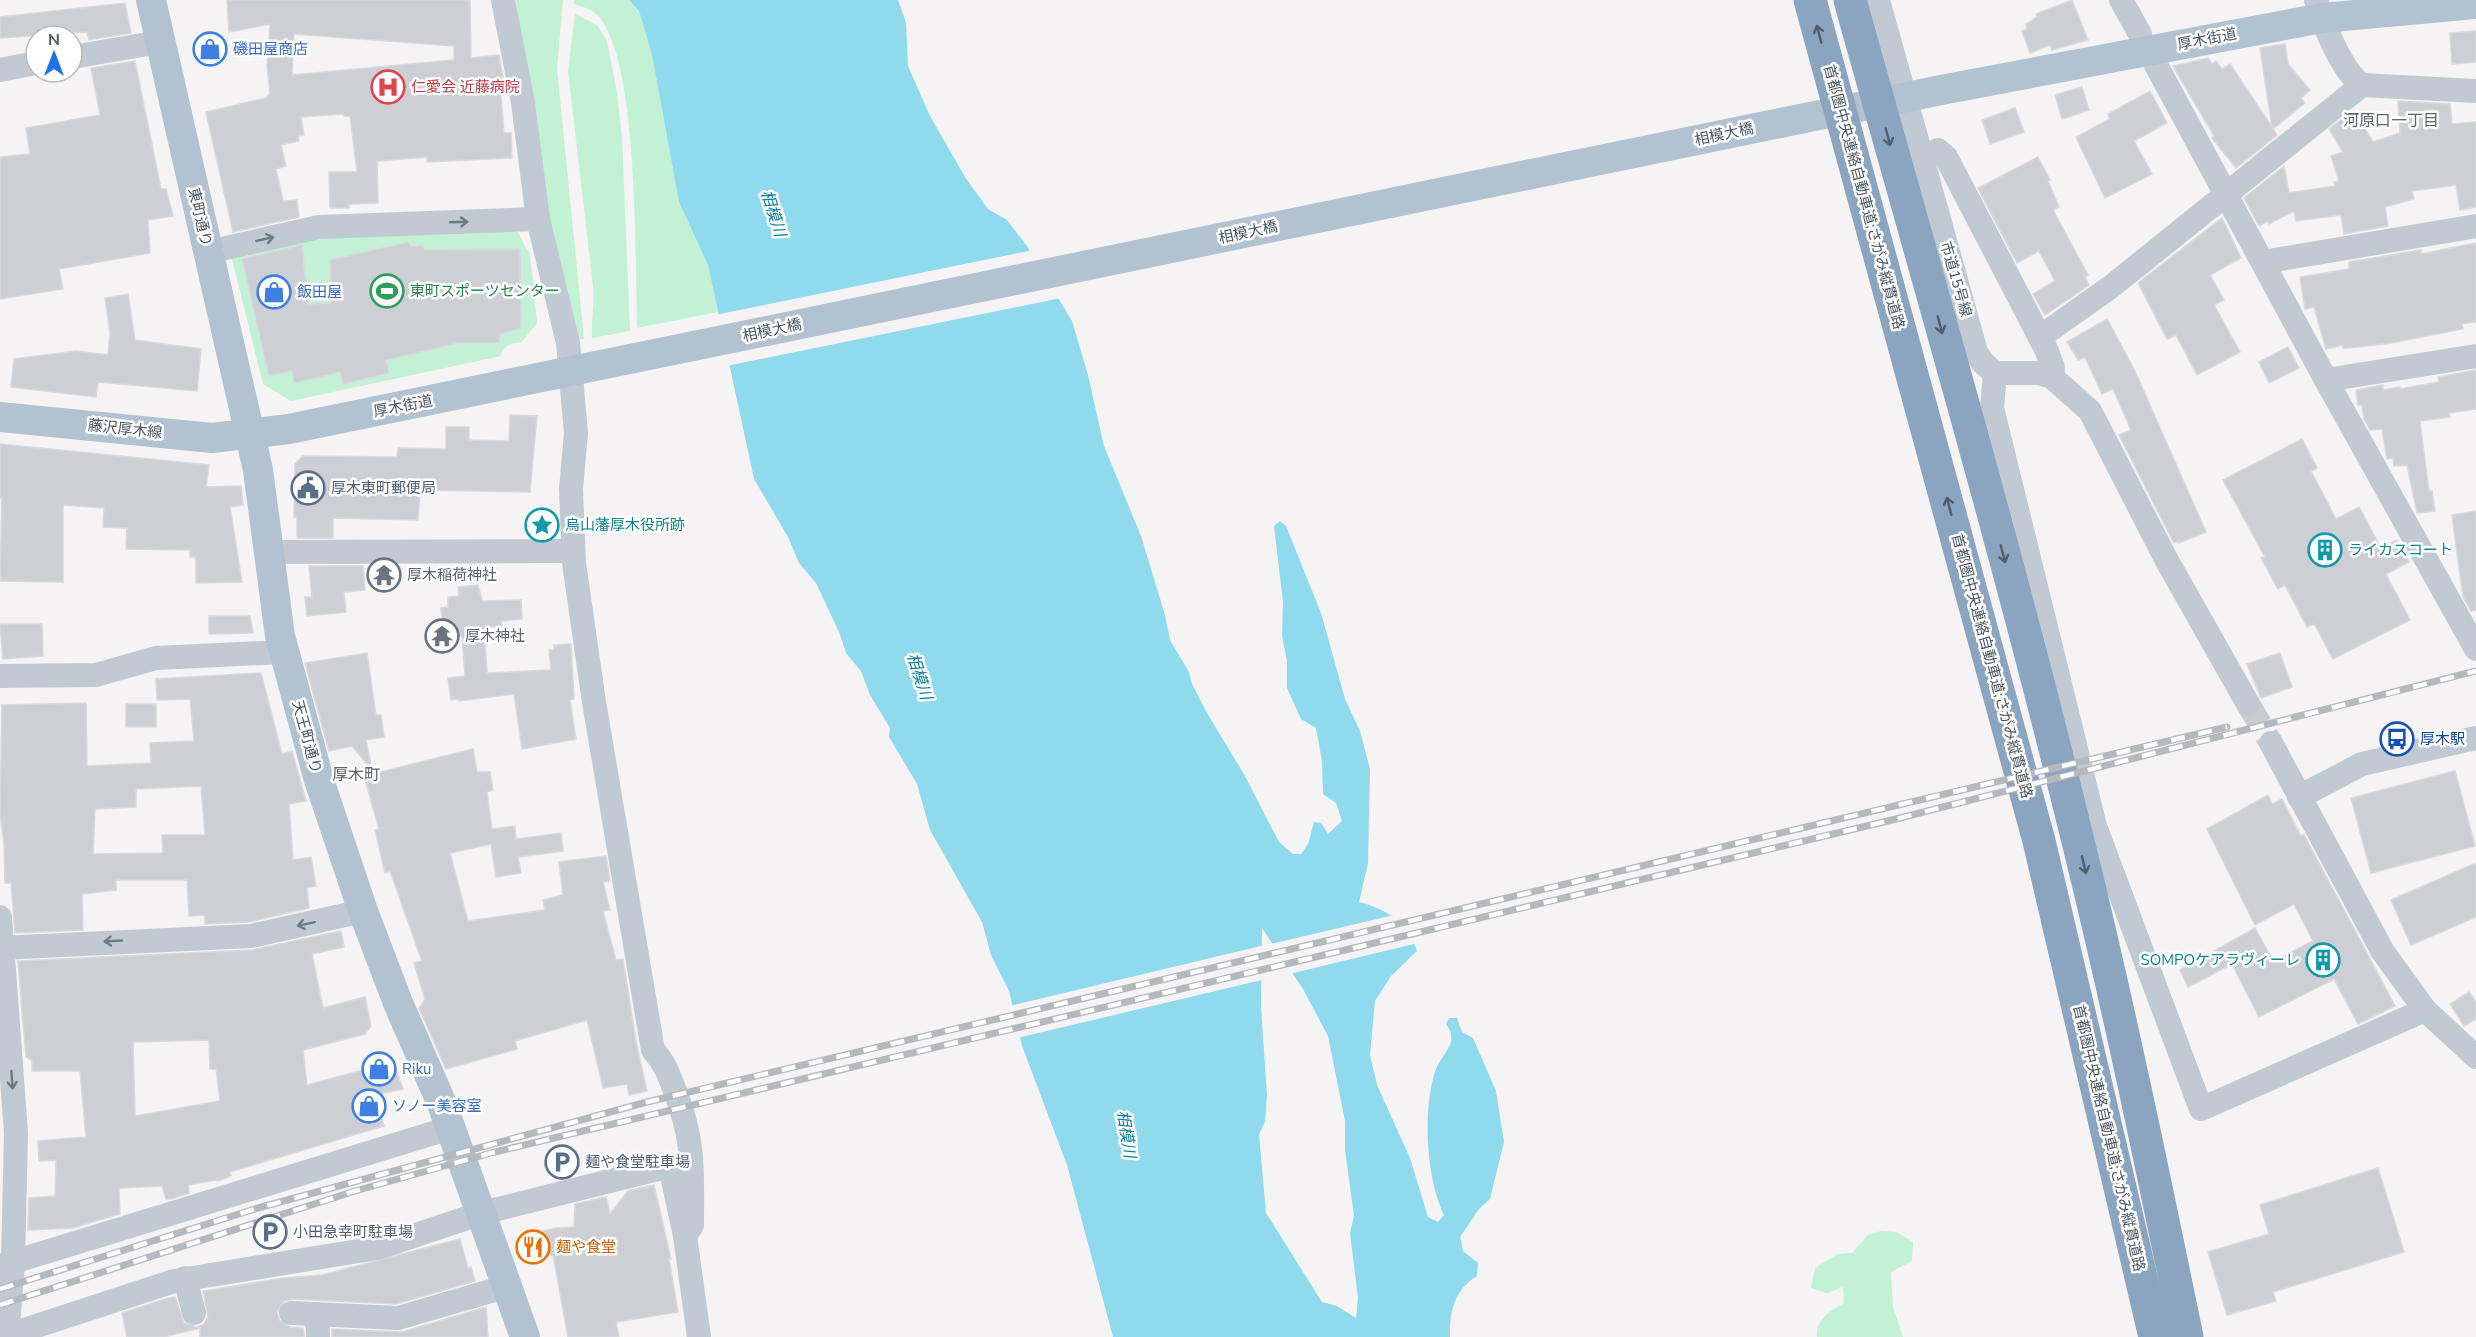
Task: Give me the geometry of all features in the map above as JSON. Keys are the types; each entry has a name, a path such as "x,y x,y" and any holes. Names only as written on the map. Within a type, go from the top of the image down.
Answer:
{"highway":[{"name":"首都圏中央連絡自動車道;さがみ縦貫道路","path":"1810,0 2039,841 2155,1337"},
{"path":"1850,0 2023,625 2076,830 2187,1337"},
{"path":"2039,841 2061,977 2126,1273 2136,1337"},
{"path":"2122,1032 2206,1337"}],"main road":[{"name":"東町通り","path":"151,0 250,434"},
{"name":"厚木街道","path":"1941,90 2319,9 2476,4"},
{"name":"相模大橋","path":"555,375 1941,90"},
{"name":"厚木街道","path":"250,434 289,429 555,375"},
{"name":"藤沢厚木線","path":"0,417 212,438 250,434"},
{"name":"天王町通り","path":"250,434 258,470 267,552 284,652 319,780 363,911 450,1128 525,1337"}],"street":[{"path":"503,0 523,103 538,219 558,294 574,400 576,433 571,489 572,551 594,702 654,1050 665,1063 688,1124 692,1145 692,1225 685,1236"},
{"name":"市道15号線","path":"1878,0 1976,352 1983,363 1995,373"},
{"path":"2121,0 2140,34"},
{"path":"2319,9 2349,72 2362,85"},
{"path":"84,55 160,42"},
{"path":"0,69 24,65"},
{"path":"2156,65 2326,380 2476,649"},
{"path":"2040,337 2112,286 2362,85 2476,91"},
{"path":"1938,150 1946,157 2040,337 2053,368 2052,377"},
{"path":"208,252 319,227 538,219"},
{"path":"2264,262 2476,226"},
{"path":"2326,380 2476,356"},
{"path":"2248,704 2166,559 2091,411 2052,377 2040,374 1995,373 1992,408 2095,826 2201,1109 2425,1011"},
{"path":"267,552 572,551"},
{"path":"0,676 96,675 156,658 284,652"},
{"path":"2299,797 2362,764 2476,738"},
{"path":"2271,743 2383,952 2425,1011 2476,1057"},
{"path":"1,948 251,936 363,911"},
{"path":"0,917 16,1133 6,1265 6,1337 185,1278 377,1248 482,1213 670,1166 685,1236 699,1337"},
{"path":"6,1265 450,1128"},
{"path":"185,1278 194,1313"},
{"path":"291,1313 318,1326 398,1318 508,1286"}],"green space":[{"path":"516,0 563,0 557,69 584,339 575,340 568,290 551,240"},
{"path":"574,0 629,0 639,11 652,55 679,202 708,265 718,312 637,328 632,162 628,113 620,69 610,35 595,13 574,4"},
{"path":"575,14 597,25 607,41 617,93 622,137 630,331 592,338 593,286 568,71"},
{"name":"東町スポーツセンター","path":"514,227 530,253 537,323 521,343 508,345 501,356 291,401 263,384 232,259 328,236"},
{"path":"1881,1231 1896,1232 1913,1242 1912,1261 1891,1272 1893,1307 1903,1337 1817,1337 1821,1320 1844,1303 1843,1287 1827,1293 1811,1288 1815,1268 1838,1254 1852,1253 1868,1235"}],"water":[{"name":"相模川","path":"629,0 898,0 906,23 908,66 930,116 965,177 988,209 1007,220 1027,246 1072,321 1088,375 1104,446 1141,536 1165,615 1170,640 1189,672 1192,684 1207,713 1245,776 1279,842 1293,854 1301,854 1308,844 1314,822 1321,823 1328,834 1342,821 1336,803 1323,794 1322,761 1316,728 1301,719 1287,688 1287,661 1282,636 1283,602 1274,526 1280,521 1286,526 1321,613 1345,699 1360,731 1370,769 1368,863 1359,902 1378,908 1395,919 1408,933 1417,951 1391,976 1375,1001 1370,1055 1377,1085 1410,1158 1428,1217 1438,1222 1444,1215 1433,1182 1430,1163 1429,1103 1436,1069 1451,1042 1450,1031 1446,1024 1449,1018 1457,1018 1462,1032 1473,1038 1496,1091 1504,1142 1490,1199 1479,1209 1460,1237 1463,1251 1478,1263 1477,1276 1463,1288 1455,1302 1452,1310 1450,1337 1113,1337 1067,1165 1022,1046 1009,991 991,955 982,922 930,830 917,784 889,737 890,728 870,695 861,671 846,653 839,632 816,583 799,563 788,537 754,479 708,265 679,202 652,55 639,11","holes":["1262,928 1303,989 1328,1036 1345,1121 1345,1150 1354,1216 1350,1233 1358,1298 1356,1318 1337,1306 1322,1302 1266,1213 1259,1134 1265,1122 1267,1095 1261,1007"]}],"pier":[{"path":"1033,250 1061,298 726,366 715,315"},
{"path":"1394,915 1415,934 1418,943 1289,974 1271,944"},
{"path":"1265,945 1266,979 1017,1038 1010,1006"}],"building":[{"path":"227,0 470,0 471,58 499,55 504,84 500,85 504,133 511,133 512,158 427,162 427,157 377,161 378,203 349,204 349,208 330,208 329,172 357,172 350,116 344,116 344,114 301,117 304,135 298,136 299,141 281,145 286,166 276,169 283,201 297,200 299,217 233,232 206,112 266,98 270,93 267,67 270,24 229,32","holes":["294,34 454,46 454,60 292,75"]},
{"path":"2072,0 2088,40 2052,50 2050,45 2030,53 2022,31 2027,29 2026,24 2037,17 2036,14"},
{"path":"125,3 131,33 89,40 87,32 84,32 84,24 24,24 24,36 0,38 0,17"},
{"path":"2476,31 2476,62 2452,64 2450,33"},
{"path":"2285,44 2288,64 2310,90 2301,98 2305,103 2273,129 2277,135 2236,168 2212,138 2214,136 2173,66 2208,58 2212,64 2216,61 2222,69 2230,64 2272,127 2260,48"},
{"path":"135,61 161,189 166,189 173,216 148,220 150,253 59,269 63,289 0,299 0,157 30,154 26,128 100,115 91,68"},
{"path":"2082,87 2089,110 2062,119 2055,95"},
{"path":"2150,91 2167,123 2134,141 2152,174 2105,198 2076,137 2110,119 2108,114"},
{"path":"2398,101 2450,104 2452,124 2476,122 2476,207 2460,210 2456,185 2412,191 2414,199 2385,207 2388,226 2344,234 2341,215 2296,221 2294,211 2269,224 2268,221 2259,226 2244,198 2284,166 2289,193 2335,186 2334,182 2339,181 2331,156 2343,152 2329,129 2354,110 2373,142 2400,133"},
{"path":"2015,108 2024,132 1990,144 1982,120"},
{"path":"2038,157 2050,180 2048,181 2059,207 2053,210 2088,275 2085,277 2089,285 2045,315 2033,294 2055,281 2039,251 2017,263 1978,188"},
{"path":"2222,218 2241,258 2210,275 2224,300 2214,305 2240,352 2197,375 2176,335 2167,339 2138,283"},
{"name":"東町スポーツセンター","path":"409,242 411,247 423,245 425,250 520,249 521,328 500,334 499,343 459,343 386,360 389,373 343,384 340,372 294,383 292,371 269,376 242,259 302,245 308,304 331,303 330,260"},
{"path":"2476,243 2476,322 2462,324 2463,329 2391,343 2349,348 2343,348 2343,345 2326,349 2314,307 2305,309 2300,277 2349,269 2349,262 2421,250 2421,254"},
{"path":"128,294 135,340 201,349 197,391 98,382 96,397 11,387 14,359 76,351 108,355 110,333 105,298"},
{"path":"2107,319 2134,369 2206,532 2179,543 2178,541 2174,543 2119,435 2131,430 2113,389 2102,394 2085,357 2078,360 2067,342"},
{"path":"2288,347 2299,368 2269,383 2259,362"},
{"path":"2476,370 2476,409 2449,413 2450,417 2420,421 2429,491 2432,491 2435,511 2417,513 2407,465 2394,466 2393,458 2387,459 2382,429 2370,430 2364,419 2362,405 2358,405 2356,390 2383,385 2383,390 2400,387 2400,389 2439,382 2438,377"},
{"path":"510,415 537,416 530,492 420,490 418,520 333,518 333,538 297,538 297,517 294,517 295,464 303,456 397,457 398,448 446,449 446,427 469,427 469,440 509,441"},
{"path":"2302,439 2317,468 2311,471 2336,519 2359,507 2381,548 2397,540 2409,562 2386,574 2410,620 2333,659 2316,627 2313,624 2307,627 2285,585 2278,589 2261,558 2265,557 2223,480"},
{"path":"0,444 209,465 206,487 241,486 243,505 230,507 242,582 196,583 196,557 190,557 190,550 126,549 127,528 103,527 104,508 63,505 63,582 0,581 2,498 0,498"},
{"path":"2476,511 2476,610 2471,611 2463,597 2452,515"},
{"path":"309,566 363,566 365,590 344,592 346,612 307,616 305,597 312,597"},
{"path":"478,585 482,601 521,600 522,619 501,621 502,626 484,628 487,673 551,670 549,650 554,650 554,645 571,644 574,699 570,700 576,739 522,749 514,694 451,700 448,678 465,676 462,636 451,637 450,627 443,628 441,608 448,607 448,597 459,596 458,587"},
{"path":"209,616 250,616 253,633 209,634"},
{"path":"0,624 42,624 43,656 3,659"},
{"path":"367,653 376,715 381,715 384,737 366,740 372,770 352,746 329,751 305,663"},
{"path":"2280,653 2292,687 2261,698 2247,664"},
{"path":"261,673 282,754 292,751 306,801 289,804 293,860 311,857 316,886 307,888 309,908 249,922 205,924 205,915 189,916 187,880 116,880 116,890 82,894 83,930 15,933 11,883 5,883 4,843 0,814 2,705 86,703 87,766 151,763 150,743 194,741 190,699 157,700 156,679","holes":["201,786 205,835 162,835 163,853 93,854 95,809 136,807 136,789"]},
{"path":"126,704 156,704 156,727 126,727"},
{"path":"473,749 477,772 490,772 493,790 487,792 492,829 515,826 516,839 561,833 563,851 518,857 521,873 496,877 491,844 450,853 468,921 545,910 543,900 563,895 559,862 606,856 610,881 603,882 610,910 603,911 616,960 623,959 636,1042 647,1091 629,1095 627,1084 603,1088 587,1020 515,1041 517,1049 446,1069 419,1008 425,999 414,963 422,961 390,871 385,873 375,830 379,829 364,776"},
{"path":"2455,771 2475,846 2371,873 2351,798"},
{"path":"2268,795 2272,804 2282,799 2301,836 2304,835 2395,1006 2358,1024 2334,979 2259,1017 2232,964 2188,987 2180,970 2255,928 2273,961 2313,941 2294,904 2255,925 2207,829"},
{"path":"2476,863 2476,917 2411,945 2391,900"},
{"path":"341,931 344,947 312,954 323,1008 365,997 371,1026 365,1034 303,1050 307,1085 393,1062 403,1089 375,1095 384,1126 230,1172 231,1176 218,1181 188,1185 189,1193 171,1199 166,1199 162,1186 119,1188 120,1214 73,1228 28,1230 29,1198 55,1196 56,1160 39,1161 38,1141 86,1137 80,1071 32,1071 32,1060 26,1057 18,961 252,950","holes":["209,1040 210,1069 216,1069 220,1101 135,1116 133,1042"]},
{"path":"2469,992 2476,1002 2476,1019 2464,1026 2450,1004"},
{"path":"2378,1168 2404,1252 2273,1292 2276,1301 2227,1315 2208,1252 2269,1234 2260,1205"},
{"path":"654,1185 671,1259 669,1259 678,1312 616,1322 619,1337 568,1337 553,1255 527,1260 522,1236 556,1228 574,1227 575,1204 606,1197 610,1214 628,1191"},
{"path":"460,1239 468,1268 471,1267 475,1281 396,1304 292,1299 284,1301 277,1312 279,1320 290,1327 303,1328 304,1337 200,1337 200,1328 164,1337 127,1337 122,1313 168,1298 175,1297 184,1323 197,1327 204,1324 208,1316 203,1291 284,1278 322,1275"},
{"path":"486,1307 488,1337 332,1337 332,1329 402,1332"}],"tunnel":[{"path":"2248,704 2271,743"}],"railway":[{"path":"0,1305 355,1191 491,1153 1896,819 2476,671"},
{"path":"0,1289 258,1208 647,1102 2227,727"}],"place":[{"name":"磯田屋商店","path":"210,49"},
{"name":"仁愛会 近藤病院","path":"388,87"},
{"name":"東町スポーツセンター","path":"387,291"},
{"name":"飯田屋","path":"274,292"},
{"name":"厚木東町郵便局","path":"308,488"},
{"name":"烏山藩厚木役所跡","path":"542,525"},
{"name":"ライカスコート","path":"2325,550"},
{"name":"厚木稲荷神社","path":"384,575"},
{"name":"厚木神社","path":"442,636"},
{"name":"厚木駅","path":"2397,739"},
{"name":"SOMPOケアラヴィーレ","path":"2323,960"},
{"name":"Riku","path":"379,1069"},
{"name":"ソノー美容室","path":"369,1106"},
{"name":"麺や食堂駐車場","path":"562,1162"},
{"name":"小田急幸町駐車場","path":"270,1232"},
{"name":"麺や食堂","path":"533,1247"}],"district":[{"name":"河原口一丁目","path":"2391,120"},
{"name":"厚木町","path":"356,774"}]}
